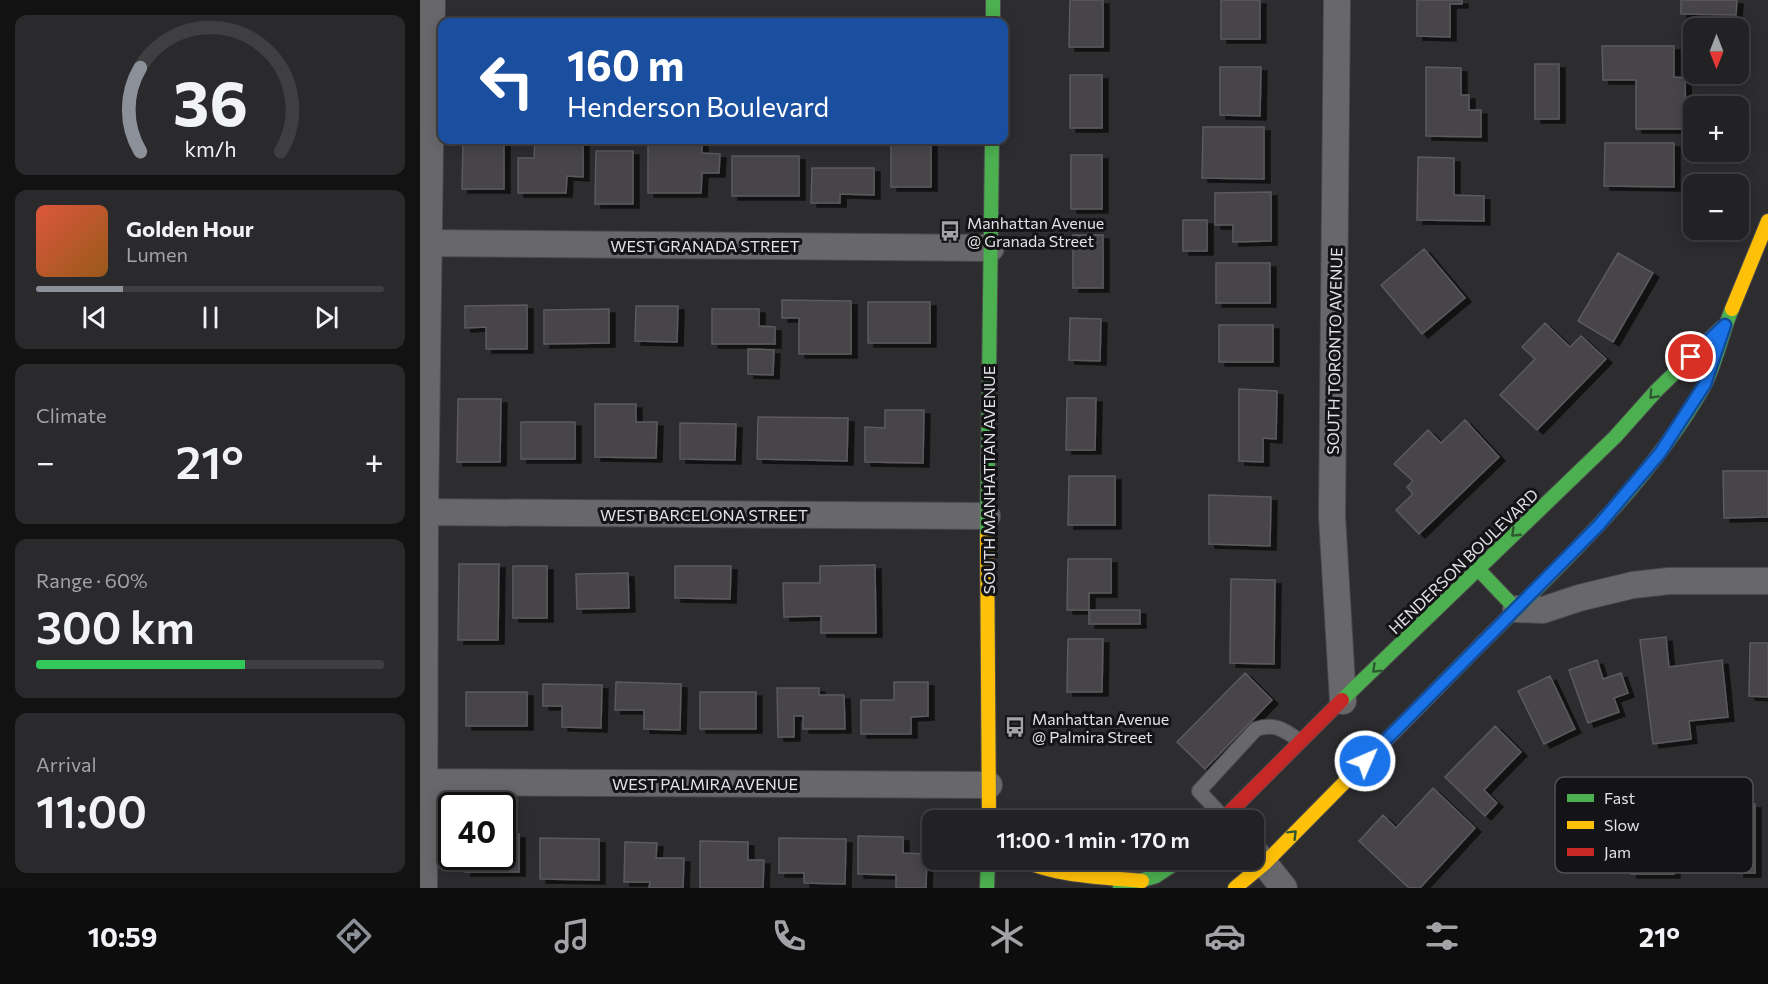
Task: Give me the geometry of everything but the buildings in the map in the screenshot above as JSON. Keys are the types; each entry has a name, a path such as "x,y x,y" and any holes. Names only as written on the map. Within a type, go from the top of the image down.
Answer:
{"street":[{"path":"424,888 422,782 425,243 432,0"},
{"path":"993,0 993,18"},
{"name":"SOUTH TORONTO AVENUE","path":"1337,0 1332,516 1343,701"},
{"name":"SOUTH MANHATTAN AVENUE","path":"989,810 987,516 992,144"},
{"name":"HENDERSON BOULEVARD","path":"1264,852 1516,609 1599,525 1660,453 1705,384 1725,325 1768,221"},
{"name":"WEST GRANADA STREET","path":"425,243 991,248"},
{"name":"HENDERSON BOULEVARD","path":"1234,810 1300,741 1615,437 1657,390 1725,325"},
{"name":"WEST BARCELONA STREET","path":"423,512 987,516"},
{"path":"1478,569 1516,609 1543,610 1579,598 1633,585 1669,581 1768,581"},
{"name":"WEST PALMIRA AVENUE","path":"422,782 989,785"},
{"path":"1264,863 1284,888"},
{"path":"987,888 988,870"},
{"path":"1050,870 1143,884"},
{"path":"1112,888 1143,884 1165,870"},
{"name":"HENDERSON BOULEVARD","path":"1235,888 1249,870"}],"lane":[{"path":"1215,810 1199,791 1256,729 1269,725 1285,730 1300,741"}],"traffic: fast":[{"path":"993,0 993,18"},
{"path":"987,536 992,144"},
{"path":"1480,645 1601,523 1656,457 1704,386 1732,309"},
{"path":"1342,700 1615,437 1657,390 1721,328"},
{"path":"1478,569 1516,609"},
{"path":"987,888 988,870"},
{"path":"1120,887 1156,876 1165,870"}],"traffic: slow":[{"path":"1732,309 1768,221"},
{"path":"987,536 989,810"},
{"path":"1235,888 1265,863 1480,645"},
{"path":"1051,870 1142,881"}],"traffic: jam":[{"path":"1232,810 1342,700"}],"place":[{"name":"Manhattan Avenue @ Granada Street","path":"950,231"},
{"name":"Manhattan Avenue @ Palmira Street","path":"1015,727"}],"route":[{"path":"1365,761 1599,525 1660,453 1705,384 1725,325 1691,357"}]}
